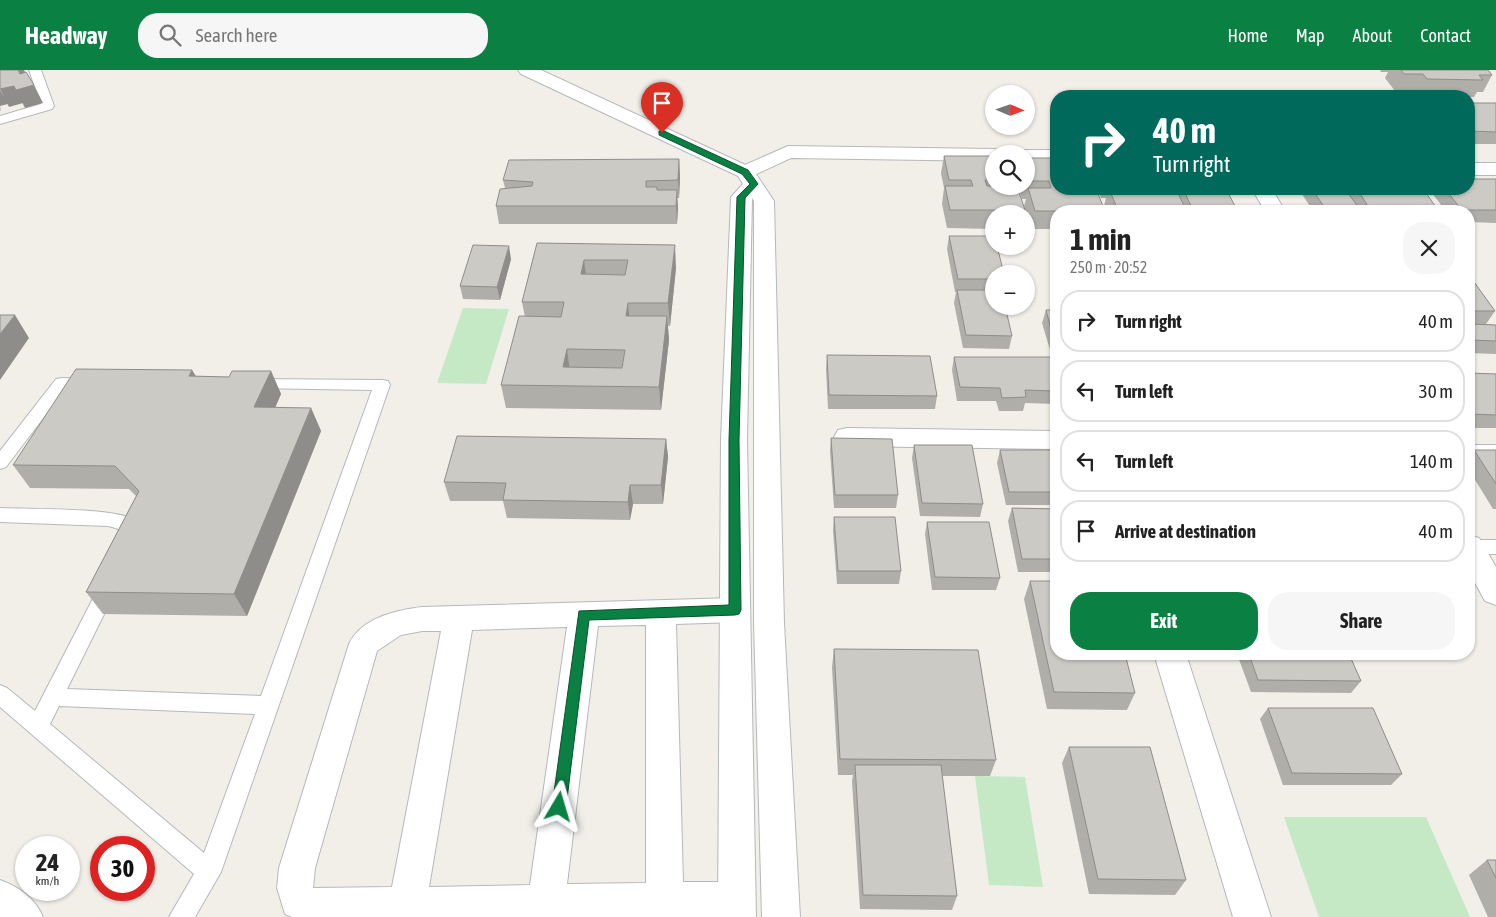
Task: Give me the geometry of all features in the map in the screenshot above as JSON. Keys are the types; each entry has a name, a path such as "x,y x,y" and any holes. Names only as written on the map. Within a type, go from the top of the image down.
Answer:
{"street":[{"path":"527,70 750,178 764,201 769,622 780,917"},
{"path":"735,610 405,621 380,630 364,644 297,868 296,888 298,900 311,912 406,905 546,910 737,908 734,440 741,197 750,178 788,152 985,155"},
{"path":"1035,156 1050,156"},
{"path":"1475,169 1496,169"},
{"path":"847,437 1050,440"},
{"path":"734,440 767,440"},
{"path":"1475,557 1496,593"},
{"path":"661,612 665,909"},
{"path":"546,910 584,615"},
{"path":"406,905 459,618"},
{"path":"1172,660 1252,917"},
{"path":"0,898 24,917"}],"lane":[{"path":"0,120 48,106 35,70"},
{"path":"0,463 62,383 102,383"},
{"path":"181,917 209,872 382,385 232,384"},
{"path":"1475,451 1496,451"},
{"path":"0,515 108,518 125,523 132,529 134,538 124,556"},
{"path":"1475,547 1496,547"},
{"path":"38,726 116,574"},
{"path":"0,694 209,872"},
{"path":"54,697 268,705"}],"green space":[{"path":"463,308 509,309 486,384 437,383"},
{"path":"975,776 1025,777 1043,887 989,885"},
{"path":"1284,817 1426,817 1470,917 1319,917"}],"building":[{"path":"0,70 18,70 20,74 26,72 34,85 16,90 14,86 0,89"},
{"path":"1401,70 1488,70 1492,75 1479,75 1483,80 1427,79 1423,74 1404,74"},
{"path":"1475,103 1496,103 1496,132 1475,131"},
{"path":"944,156 985,156 985,195 1020,195 1023,205 985,205 985,210 950,210 945,186 973,186 971,180 949,180"},
{"path":"1035,158 1050,158 1050,184 1049,181 1035,181"},
{"path":"679,159 678,180 646,181 646,187 657,187 657,190 677,190 676,206 496,206 500,189 532,186 533,182 503,180 509,160"},
{"path":"1475,179 1496,179 1496,210 1475,210 1475,205 1458,205 1450,195 1475,195"},
{"path":"1035,188 1050,188 1050,195 1098,195 1103,205 1050,205 1050,211 1035,211 1035,205 1033,205 1030,195 1035,195"},
{"path":"1112,195 1179,195 1184,205 1116,205"},
{"path":"1186,195 1229,195 1234,205 1191,205"},
{"path":"1316,195 1349,195 1357,205 1323,205"},
{"path":"1361,195 1427,195 1434,205 1367,205"},
{"path":"949,236 985,236 985,255 999,255 1002,265 985,265 985,279 958,279"},
{"path":"537,243 675,245 668,303 628,303 626,316 667,316 659,387 501,385 519,316 561,317 564,302 522,302","holes":["584,260 628,260 625,275 581,274","567,349 625,350 622,368 563,367"]},
{"path":"473,245 509,246 497,287 460,286"},
{"path":"1475,283 1495,311 1475,311"},
{"path":"957,290 985,290 985,315 1007,315 1012,336 966,335"},
{"path":"1046,310 1050,310 1050,325"},
{"path":"0,315 15,315 0,334"},
{"path":"1475,324 1496,325 1496,341 1475,340"},
{"path":"827,355 930,356 937,396 829,395"},
{"path":"954,357 1050,357 1050,391 1025,390 1026,397 1002,398 1000,388 960,387"},
{"path":"76,369 192,370 189,376 229,377 232,371 271,371 254,407 311,408 234,594 86,592 139,491 115,466 13,465"},
{"path":"1475,373 1496,374 1496,415 1475,414"},
{"path":"457,436 666,439 661,485 630,485 628,502 503,500 506,483 444,482"},
{"path":"831,438 892,439 898,495 835,495"},
{"path":"914,445 972,445 983,504 922,503"},
{"path":"1000,450 1050,450 1050,492 1009,492"},
{"path":"1475,450 1496,450 1496,484 1475,452"},
{"path":"1012,508 1050,509 1050,559 1022,559"},
{"path":"834,517 895,517 901,571 838,571"},
{"path":"927,522 989,522 1000,578 935,577"},
{"path":"1030,581 1050,581 1050,660 1127,660 1135,693 1054,692"},
{"path":"834,649 978,650 996,760 840,759"},
{"path":"1251,660 1352,660 1361,681 1258,680"},
{"path":"1268,708 1373,708 1402,774 1292,773"},
{"path":"1069,747 1150,747 1186,880 1098,879"},
{"path":"855,765 941,765 957,896 863,895"},
{"path":"1487,860 1496,860 1496,878"}],"route":[{"path":"559,807 584,615 735,610 734,440 741,197 754,184 745,172 662,133"}]}
